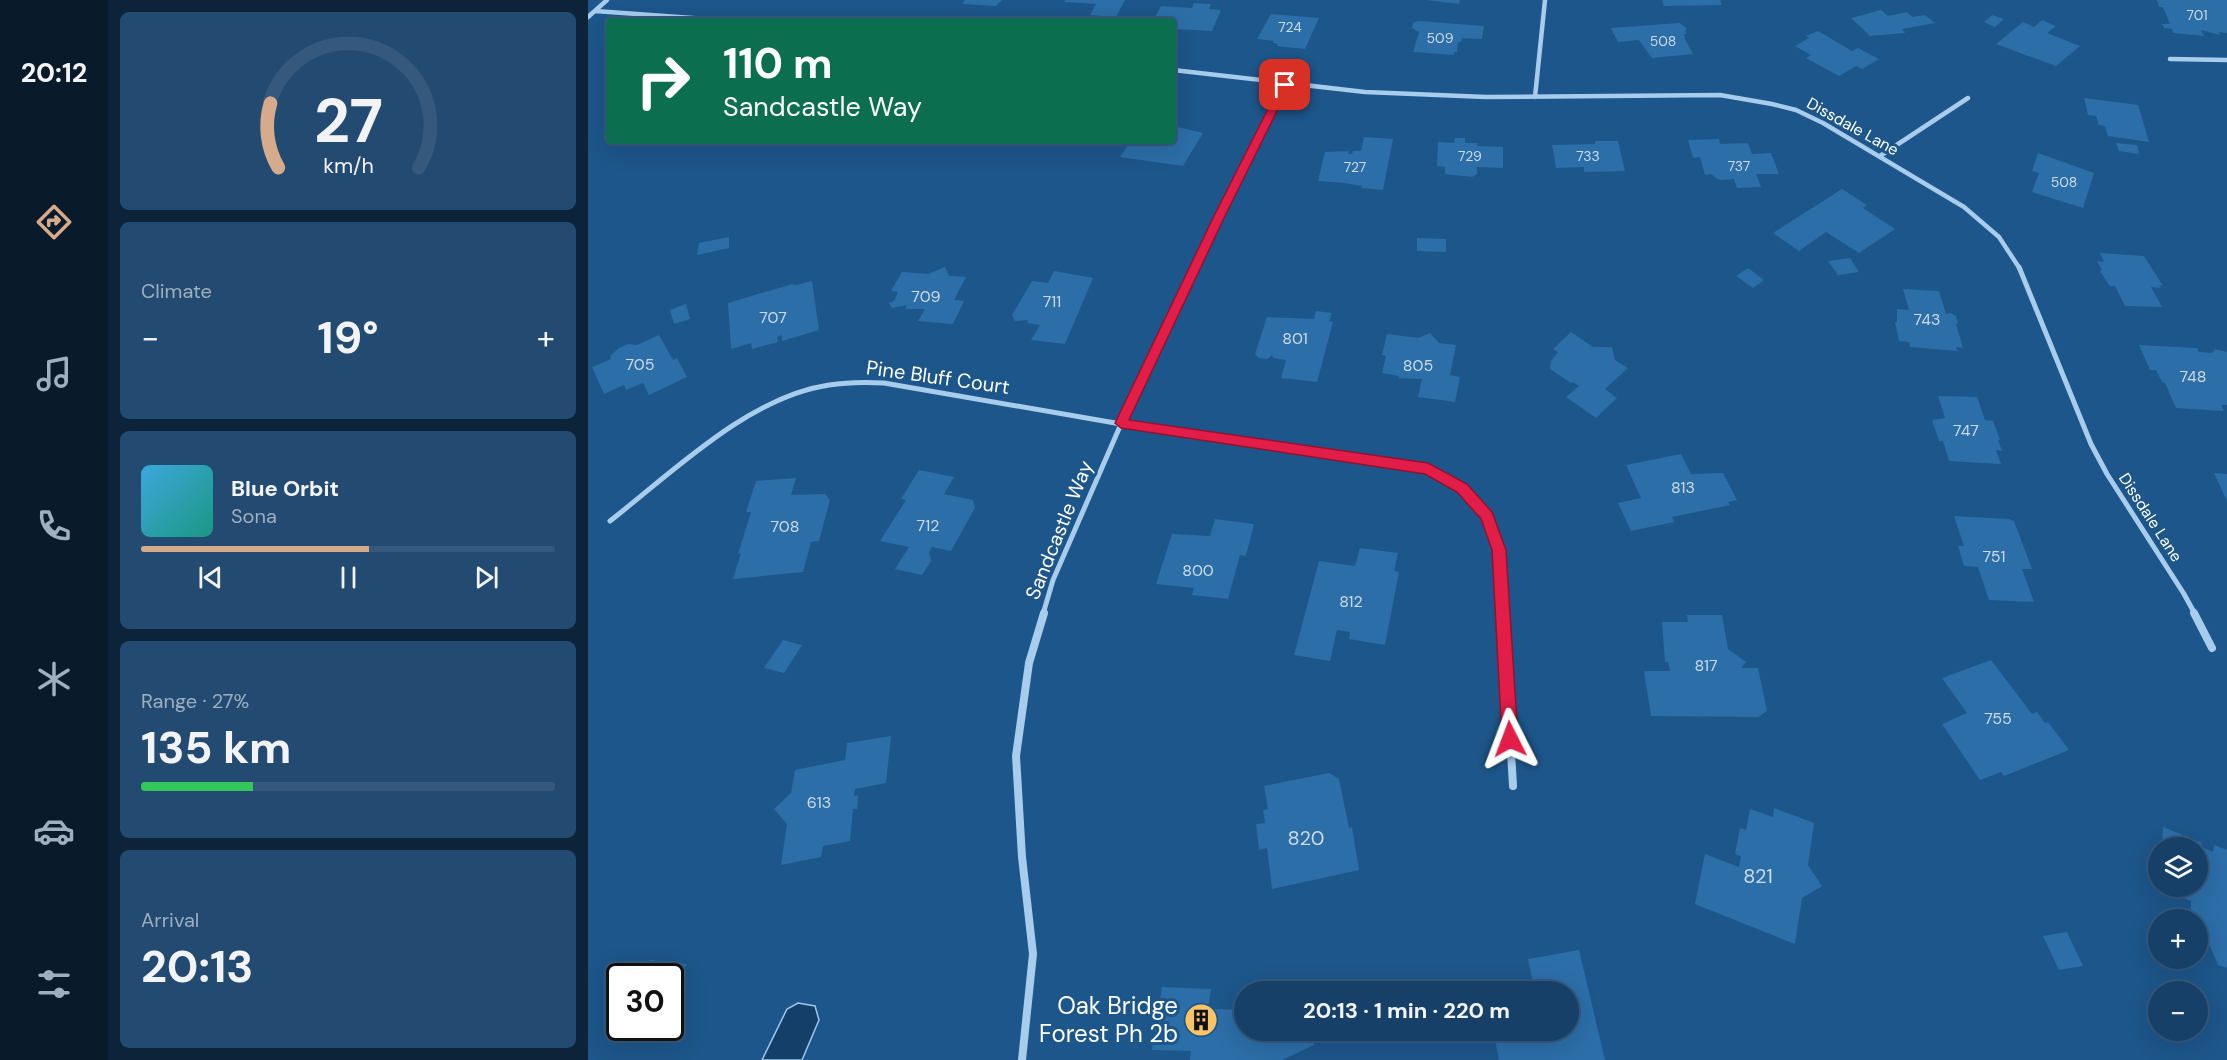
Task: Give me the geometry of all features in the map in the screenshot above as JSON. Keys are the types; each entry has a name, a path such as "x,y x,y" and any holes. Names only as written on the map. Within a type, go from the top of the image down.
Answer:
{"street":[{"path":"588,17 607,0"},
{"path":"1535,97 1545,0"},
{"path":"595,11 692,18"},
{"path":"2170,58 2227,60"},
{"name":"Dissdale Lane","path":"1176,70 1285,85 1365,92 1535,97 1720,95 1746,98 1796,110 1823,123 1981,219 1999,237 2017,261 2091,444 2107,474 2184,594 2212,648"},
{"name":"Sandcastle Way","path":"1022,1060 1033,954 1022,857 1016,756 1029,663 1053,580 1121,423 1218,218 1285,85"},
{"path":"1880,156 1968,98"},
{"name":"Pine Bluff Court","path":"610,520 736,422 781,399 827,385 856,382 884,383 1121,423 1428,469 1462,488 1487,516 1499,550 1513,786"}],"water":[{"path":"798,1003 815,1006 819,1020 802,1060 762,1060 787,1009"}],"building":[{"path":"965,0 1002,0 996,6 962,4"},
{"path":"1066,0 1125,0 1116,17 1090,15 1096,4 1064,2"},
{"path":"1426,0 1460,0 1459,4"},
{"path":"1662,0 1720,0 1722,5 1664,6"},
{"path":"2157,0 2227,0 2227,33 2219,32 2220,35 2201,30 2204,36 2173,33 2172,29 2164,28 2162,24 2170,24 2163,7 2159,7"},
{"path":"1194,3 1211,4 1209,9 1221,10 1212,31 1176,29 1176,18 1155,18 1161,6 1192,8"},
{"path":"1881,10 1888,16 1907,12 1912,17 1925,15 1935,23 1902,29 1905,33 1870,36 1851,18"},
{"path":"1271,14 1319,18 1305,49 1277,46 1278,44 1273,43 1274,41 1257,39"},
{"path":"1992,15 2004,19 1995,27 1984,22"},
{"path":"2042,20 2056,26 2047,33 2080,46 2056,66 1996,44 2023,22 2034,27"},
{"path":"1418,21 1484,26 1482,39 1462,38 1461,42 1458,42 1457,52 1454,52 1454,55 1413,52 1419,32 1412,28 1413,23"},
{"path":"1680,23 1687,29 1685,30 1687,34 1684,34 1685,39 1693,54 1652,58 1639,40 1618,42 1611,28"},
{"path":"1818,31 1852,51 1858,48 1879,59 1862,69 1856,66 1839,76 1806,58 1811,55 1795,46 1809,38 1806,36"},
{"path":"2084,98 2138,105 2149,142 2108,136 2105,126 2099,125 2096,116 2088,115"},
{"path":"1176,127 1203,133 1183,166 1120,157 1128,144 1176,144"},
{"path":"1364,137 1393,139 1383,190 1318,181 1325,152 1349,151 1348,154 1352,154 1353,151 1361,151"},
{"path":"1455,138 1465,138 1465,143 1477,143 1477,146 1503,147 1503,168 1477,167 1477,174 1472,177 1445,174 1445,167 1437,166 1438,142 1454,143"},
{"path":"1719,139 1720,144 1748,143 1752,154 1771,153 1779,174 1756,174 1761,187 1737,188 1734,179 1719,180 1711,174 1705,175 1700,157 1693,158 1688,140"},
{"path":"1595,141 1618,141 1625,171 1584,172 1584,167 1556,168 1552,145 1595,144"},
{"path":"2116,143 2137,145 2139,154 2119,151"},
{"path":"2038,153 2094,173 2083,208 2032,192 2039,173 2032,171"},
{"path":"1842,189 1867,205 1863,208 1895,229 1859,253 1826,232 1799,251 1773,233"},
{"path":"729,237 729,248 697,255 699,243"},
{"path":"1417,238 1446,239 1446,252 1417,251"},
{"path":"2100,253 2144,256 2163,286 2159,285 2161,288 2151,287 2162,307 2125,306 2115,286 2110,286 2100,271 2102,270 2097,261 2104,262"},
{"path":"1850,258 1859,272 1838,275 1828,261"},
{"path":"945,267 949,276 966,277 954,300 964,301 953,324 918,321 925,309 905,309 907,305 892,308 889,303 894,301 898,292 891,291 902,272 928,274"},
{"path":"1748,268 1764,280 1753,288 1736,276"},
{"path":"1054,271 1093,278 1065,344 1031,340 1040,325 1027,323 1028,320 1015,321 1012,315 1032,281 1048,283"},
{"path":"812,281 819,330 782,341 782,335 777,337 778,342 752,349 751,343 731,349 728,303 792,284"},
{"path":"1903,289 1939,291 1946,314 1951,313 1956,316 1963,348 1956,347 1958,351 1910,347 1909,342 1899,341 1895,322 1897,322 1897,309 1909,310"},
{"path":"686,304 690,319 674,324 670,310"},
{"path":"1316,311 1332,313 1329,321 1333,322 1317,382 1281,378 1286,360 1273,358 1272,355 1267,359 1259,358 1255,354 1267,317 1314,319"},
{"path":"1571,332 1593,347 1612,347 1615,360 1628,368 1605,389 1617,398 1596,418 1566,397 1579,386 1550,369 1551,361 1558,352 1553,349"},
{"path":"1430,333 1439,343 1456,345 1450,375 1460,377 1455,402 1418,397 1422,379 1398,378 1399,376 1382,373 1386,356 1382,355 1387,334 1418,338"},
{"path":"659,335 673,360 677,358 687,377 649,395 643,383 626,390 624,385 604,394 592,367 611,359 610,356 619,348 628,344 637,345"},
{"path":"2139,345 2197,348 2199,352 2212,353 2215,349 2227,352 2227,405 2221,405 2224,411 2176,408 2165,383 2162,382 2156,370 2150,370"},
{"path":"1938,396 1977,397 1985,420 1993,421 2000,440 1998,440 2002,451 1996,450 2001,464 1949,461 1943,441 1939,441 1932,420 1945,418"},
{"path":"1681,454 1691,474 1723,473 1737,500 1728,502 1730,505 1672,517 1674,522 1631,531 1618,503 1641,498 1626,465"},
{"path":"919,470 954,477 944,494 973,500 975,508 951,551 932,547 929,552 931,561 922,575 895,569 909,547 880,541 906,500 901,499"},
{"path":"2214,473 2227,474 2227,501"},
{"path":"796,478 791,495 825,494 830,500 819,541 811,542 803,572 733,579 751,512 746,512 756,481"},
{"path":"1954,516 2014,521 2032,569 2022,569 2034,602 1989,600 1978,567 1964,566 1958,546 1964,546"},
{"path":"1215,519 1254,524 1246,556 1240,555 1228,599 1192,595 1194,588 1156,584 1172,534 1210,536"},
{"path":"1360,548 1398,553 1394,571 1399,572 1385,645 1349,639 1350,632 1337,630 1330,661 1294,655 1319,561 1355,566"},
{"path":"1687,615 1722,615 1728,649 1746,662 1741,668 1758,668 1767,711 1758,717 1651,716 1644,671 1670,671 1668,662 1665,662 1662,622 1688,622"},
{"path":"783,640 802,645 784,673 764,668"},
{"path":"1991,660 2032,714 2037,712 2045,723 2048,722 2069,750 2004,776 2001,772 1980,780 1942,724 1967,713 1942,678"},
{"path":"891,736 886,783 855,789 854,796 858,795 857,809 853,809 850,841 823,846 821,857 781,865 787,824 774,809 791,793 795,770 845,760 847,743"},
{"path":"1329,773 1339,779 1349,828 1352,827 1359,870 1272,889 1267,848 1259,850 1256,824 1265,823 1263,810 1268,809 1264,786"},
{"path":"1774,808 1814,823 1808,865 1822,886 1802,898 1795,944 1695,904 1705,854 1739,867 1741,856 1735,854 1740,828 1746,830 1750,809 1773,817"},
{"path":"2163,827 2187,837 2163,837"},
{"path":"2214,845 2227,850 2227,968 2218,965 2208,944 2208,909 2191,909 2191,901 2181,897 2208,897 2208,850 2213,852"},
{"path":"2067,932 2083,966 2059,970 2043,936"},
{"path":"1579,950 1605,1060 1499,1060 1495,1041 1579,1041 1579,981 1533,981 1528,959"},
{"path":"650,960 678,963 648,963"},
{"name":"Oak Bridge Forest Ph 2b","path":"1162,987 1211,989 1208,1009 1234,1010 1234,1041 1313,1041 1314,1045 1282,1060 1190,1060 1191,1051 1152,1050"}],"place":[{"name":"Oak Bridge Forest Ph 2b","path":"1201,1020"}],"route":[{"path":"1285,85 1218,218 1121,423 1428,469 1462,488 1487,516 1499,550 1510,739"}]}
